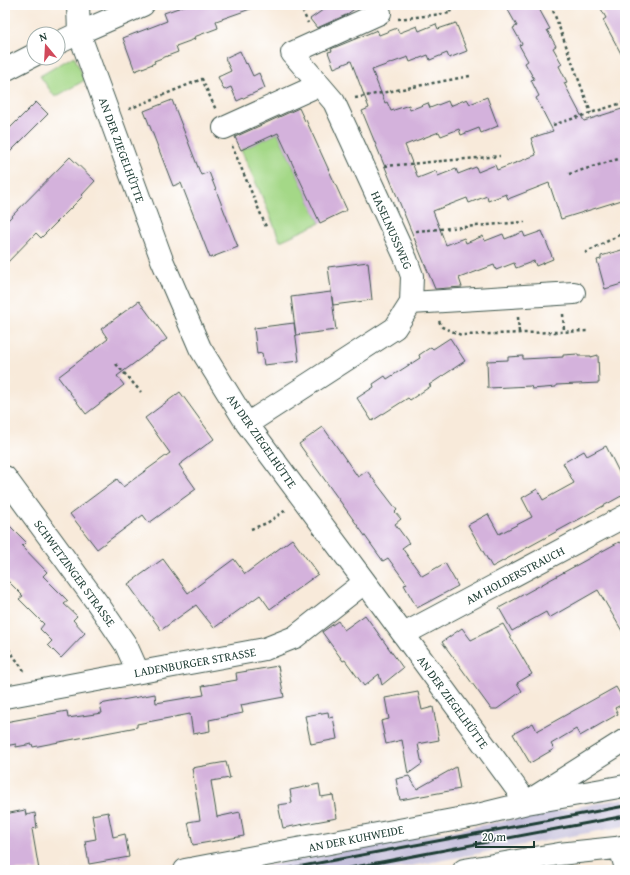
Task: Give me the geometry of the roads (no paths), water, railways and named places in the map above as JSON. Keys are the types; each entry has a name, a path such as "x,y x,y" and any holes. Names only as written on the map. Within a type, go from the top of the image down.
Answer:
{"street":[{"name":"AN DER ZIEGELHÜTTE","path":"78,5 79,33 162,260 200,348 247,424 404,634 527,803"},
{"path":"66,39 143,5"},
{"name":"HASELNUSSWEG","path":"380,13 292,53 334,102 406,259 421,303"},
{"path":"5,70 26,60"},
{"path":"224,128 319,85"},
{"path":"247,424 395,328 421,303 574,293"},
{"name":"SCHWETZINGER STRASSE","path":"5,477 98,604 126,645 138,672"},
{"name":"AM HOLDERSTRAUCH","path":"404,634 625,516"},
{"name":"LADENBURGER STRASSE","path":"5,697 265,649 295,637 365,582"},
{"path":"527,803 625,740"},
{"name":"AN DER KUHWEIDE","path":"184,870 474,816 527,803 625,786"},
{"path":"464,870 560,854 623,853"}],"railway":[{"path":"281,870 625,806"},
{"path":"339,870 625,816"}]}
